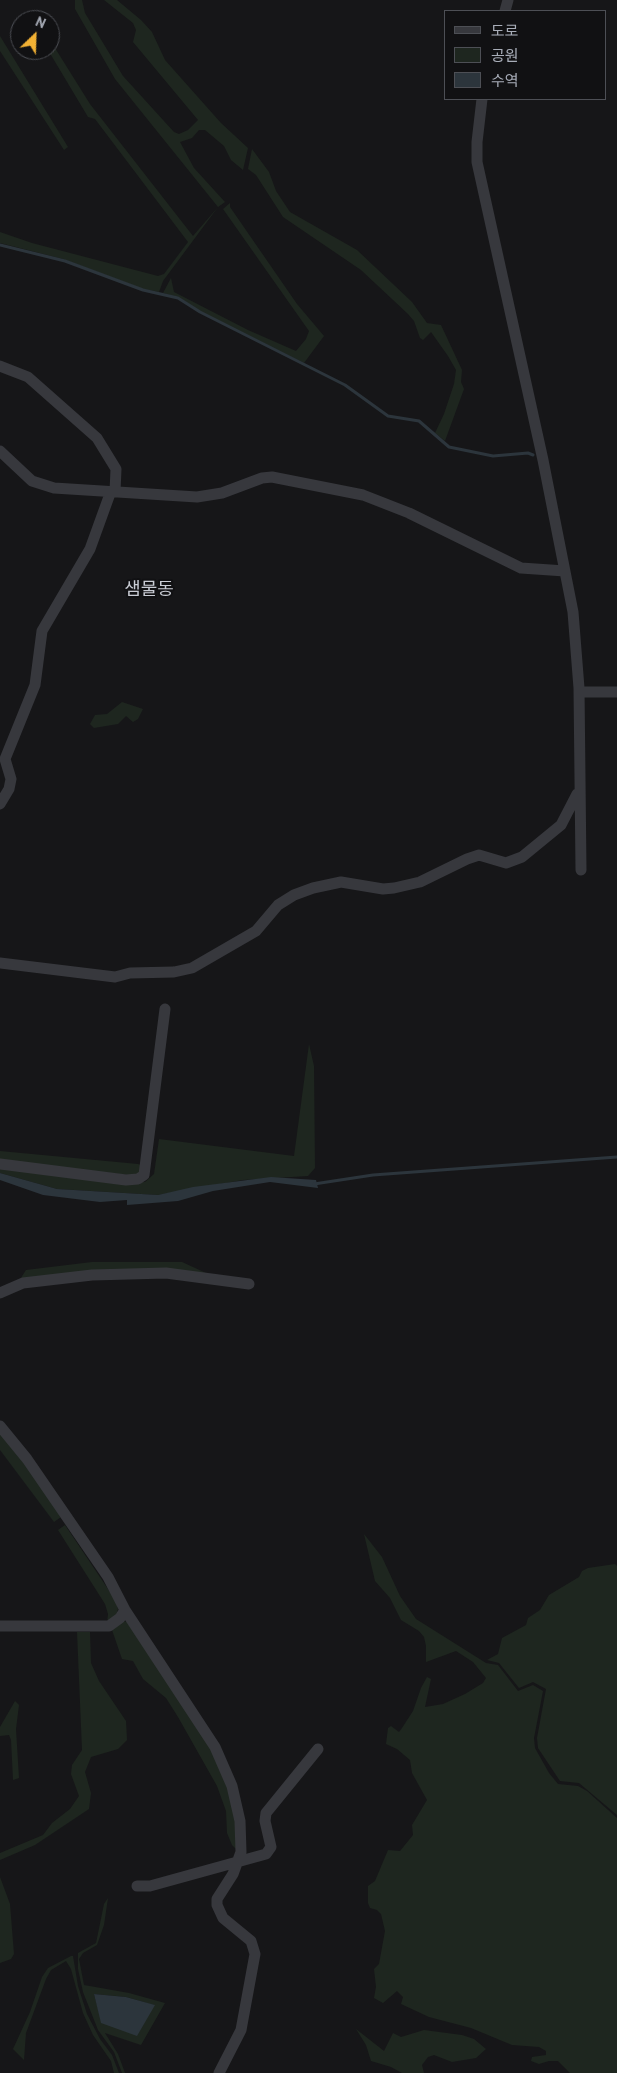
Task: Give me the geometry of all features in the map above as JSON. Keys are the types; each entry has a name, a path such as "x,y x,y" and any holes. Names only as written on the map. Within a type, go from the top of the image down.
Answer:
{"street":[{"path":"482,100 477,134 477,162 543,460 573,612 579,692 580,870"},
{"path":"0,366 28,377 97,438 116,469 113,492 90,549 42,631 36,685 5,759 11,779 9,789 0,804"},
{"path":"0,451 32,481 43,486 197,497 222,493 262,478 272,477 372,499 409,513 521,568 565,571"},
{"path":"579,692 617,692"},
{"path":"0,963 115,977 130,973 174,972 192,968 256,931 278,905 294,895 313,888 341,882 383,889 394,888 420,882 479,855 506,863 522,857 561,824 571,808 580,787"},
{"path":"0,1164 126,1180 138,1179 144,1175 165,1009"},
{"path":"0,1293 23,1283 100,1274 166,1273 249,1284"},
{"path":"0,1426 27,1459 108,1577 125,1610 226,1767 238,1804 241,1852 238,1864 217,1899 217,1905 223,1918 252,1941 255,1954 254,1969 241,2030 219,2073"},
{"path":"0,1626 108,1626 120,1618 125,1610"},
{"path":"137,1886 150,1886 238,1864 266,1854 271,1847 265,1821 266,1813 318,1749"}],"green space":[{"path":"75,0 82,0 85,13 123,76 174,132 179,134 188,130 198,120 133,42 136,30 133,23 104,0 117,0 141,20 152,32 165,60 221,123 248,148 243,170 231,160 224,146 205,130 199,130 192,138 180,142 194,168 225,202 218,207 115,79 75,9"},
{"path":"0,36 10,52 10,60 15,60 68,147 64,150 0,51"},
{"path":"60,56 90,104 193,236 218,207 163,281 159,292 143,289 63,259 0,243 0,232 32,243 158,276 164,274 188,242 95,119 88,117 54,60 60,60"},
{"path":"252,149 269,172 276,191 290,212 357,250 412,302 427,323 441,325 462,370 461,382 464,389 445,441 435,433 444,414 454,384 456,370 448,356 431,332 423,340 420,338 414,321 408,314 361,270 283,217 256,175 248,169"},
{"path":"230,203 230,207 297,304 324,336 304,363 199,311 179,297 163,293 171,278 174,292 248,330 296,351 306,339 309,331 223,209"},
{"path":"122,702 143,709 138,719 133,722 126,716 118,724 94,728 90,724 95,715 107,714"},
{"path":"309,1044 314,1066 315,1168 308,1176 243,1180 158,1195 57,1189 0,1173 0,1167 145,1182 154,1174 159,1139 294,1156"},
{"path":"0,1151 143,1166 137,1176 0,1161"},
{"path":"92,1262 182,1262 206,1273 206,1277 19,1281 26,1270"},
{"path":"0,1432 27,1463 61,1517 54,1522 0,1450"},
{"path":"65,1525 116,1601 118,1609 116,1616 107,1624 108,1614 105,1604 58,1530"},
{"path":"364,1534 382,1557 400,1596 416,1619 486,1663 498,1665 518,1691 533,1685 543,1691 534,1738 535,1748 549,1773 558,1784 578,1786 587,1791 617,1818 617,2073 570,2073 558,2061 539,2064 531,2061 532,2057 546,2055 546,2051 539,2047 512,2045 471,2028 429,2017 401,2004 403,1997 397,1991 383,2003 374,1998 376,1987 374,1969 379,1964 385,1931 381,1914 377,1910 370,1908 368,1903 368,1886 375,1881 388,1850 400,1851 413,1835 412,1825 427,1800 412,1773 410,1760 397,1749 386,1744 388,1728 391,1726 399,1732 413,1711 427,1677 431,1679 425,1707 443,1704 465,1694 483,1683 486,1678 473,1662 456,1651 426,1662 424,1637 419,1631 401,1620 390,1598 375,1581"},
{"path":"615,1564 617,1566 617,1815 579,1783 560,1781 538,1748 537,1738 546,1689 533,1682 519,1688 499,1663 487,1660 498,1654 502,1638 526,1625 528,1618 540,1610 549,1595 579,1577 582,1571 588,1568"},
{"path":"123,1621 127,1622 218,1759 235,1809 237,1850 232,1845 227,1833 226,1811 217,1786 178,1717 166,1698 143,1679 133,1661 122,1659 112,1630"},
{"path":"77,1632 90,1632 91,1663 99,1681 126,1721 127,1740 118,1749 91,1757 85,1772 91,1793 89,1809 35,1845 0,1860 0,1853 43,1835 52,1823 70,1809 79,1796 71,1774 72,1765 82,1750"},
{"path":"15,1701 19,1705 16,1729 19,1778 13,1780 11,1740 9,1735 0,1736 0,1727"},
{"path":"0,1877 10,1904 14,1954 11,1959 0,1963"},
{"path":"108,1898 104,1925 97,1945 83,1953 79,1959 84,1985 129,1993 165,2003 141,2045 105,2033 118,2054 125,2073 122,2073 114,2052 98,2030 83,1992 78,1969 78,1953 96,1943 104,1904","holes":["94,1994 126,1997 154,2005 102,2023"]},
{"path":"73,1956 78,1986 87,2014 100,2039 112,2055 119,2073 114,2073 111,2061 93,2035 83,2013 71,1969 66,1961 51,1970 46,1979 26,2033 24,2060 13,2049 30,2012 42,1977 48,1968"},
{"path":"356,2029 384,2051 393,2033 401,2037 424,2030 462,2035 474,2039 486,2049 476,2058 452,2062 434,2055 428,2057 422,2065 424,2073 402,2073 391,2067 371,2061 366,2045"}],"water":[{"path":"0,1173 57,1189 158,1195 193,1187 271,1177 316,1180 318,1188 270,1182 213,1191 178,1201 127,1205 127,1200 100,1202 43,1195 0,1180"},
{"path":"94,1994 126,1997 155,2005 137,2036 101,2023"}],"waterway":[{"path":"0,245 65,261 143,290 178,298 200,312 345,385 388,416 419,421 449,447 493,456 528,453 533,455"},
{"path":"314,1184 373,1175 617,1157"}],"district":[{"name":"샘물동","path":"149,590"}]}
